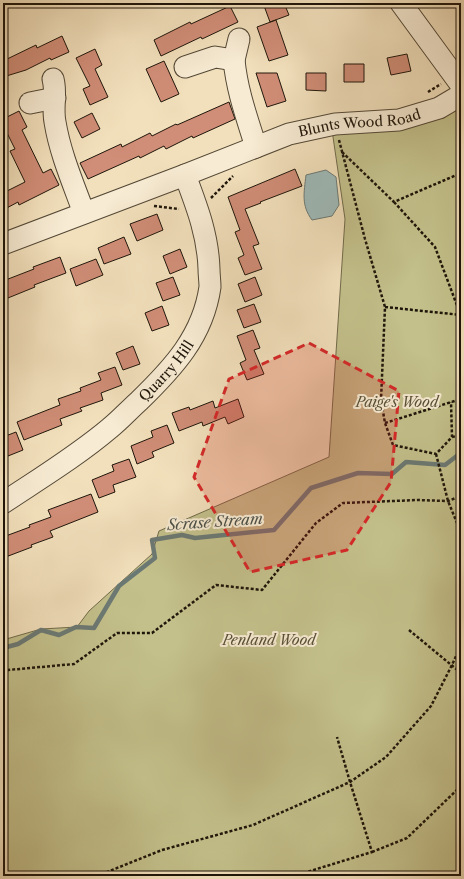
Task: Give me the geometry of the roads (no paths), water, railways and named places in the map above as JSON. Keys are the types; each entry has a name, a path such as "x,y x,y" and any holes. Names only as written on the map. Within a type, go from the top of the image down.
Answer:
{"street":[{"path":"401,3 461,85"},
{"path":"239,38 234,60 236,80 256,147"},
{"path":"185,67 215,57 234,60"},
{"path":"30,104 54,88 54,120 62,154 84,213"},
{"name":"Blunts Wood Road","path":"3,244 289,134 335,124 398,120 439,108 461,95"},
{"name":"Quarry Hill","path":"3,503 65,462 110,428 151,389 178,360 193,337 205,309 210,286 209,263 206,235 199,211 185,175"}],"water":[{"path":"326,170 336,177 339,205 332,216 312,220 306,209 304,199 306,175"}],"waterway":[{"name":"Scrase Stream","path":"3,648 18,644 41,630 59,635 76,627 94,628 119,586 155,558 152,540 182,535 195,538 274,530 311,488 358,473 392,474 406,462 445,465 458,455 461,458"}],"park label":[{"name":"Paige's Wood","path":"397,402"},
{"name":"Penland Wood","path":"269,640"}]}
